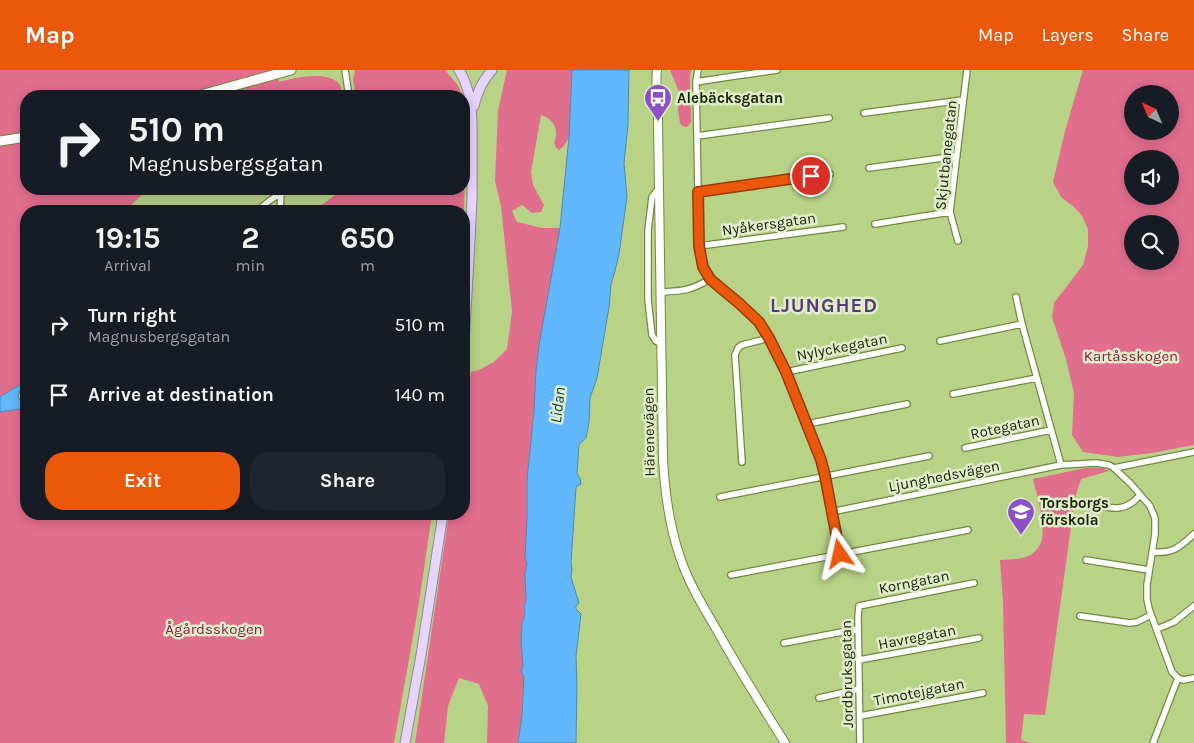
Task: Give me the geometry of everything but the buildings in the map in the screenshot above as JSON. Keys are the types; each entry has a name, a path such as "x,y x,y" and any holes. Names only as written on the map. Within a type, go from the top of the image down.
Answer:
{"main road":[{"path":"219,90 291,70"},
{"path":"459,70 468,90"},
{"path":"472,114 478,90 492,70"},
{"path":"470,99 473,176 470,249"},
{"path":"0,141 20,138"},
{"path":"405,743 442,520"}],"street":[{"path":"345,70 348,90"},
{"name":"Härenevägen","path":"657,70 663,460 666,499 671,528 680,559 693,588 785,743"},
{"name":"Härenevägen","path":"657,90 662,70"},
{"path":"698,70 696,82 699,246 703,267 710,279 750,313 762,327 786,372 818,452 825,476 840,554"},
{"path":"696,82 777,70"},
{"name":"Skjutbanegatan","path":"958,241 950,212 967,70"},
{"path":"864,113 963,100"},
{"path":"697,136 829,118"},
{"path":"869,168 957,156"},
{"path":"698,192 830,174"},
{"path":"659,188 652,197 648,230 648,300 652,335 661,344"},
{"path":"264,205 278,195"},
{"path":"875,224 950,212"},
{"name":"Nyåkersgatan","path":"699,246 843,227"},
{"path":"661,292 684,291 710,279"},
{"path":"1016,297 1061,465"},
{"path":"940,341 1022,324"},
{"path":"742,462 735,355 738,348 742,345 769,338"},
{"name":"Nylyckegatan","path":"786,372 902,348"},
{"path":"953,394 1037,378"},
{"path":"807,424 907,404"},
{"name":"Rotegatan","path":"965,448 1051,430"},
{"path":"1114,468 1194,452"},
{"path":"720,497 929,456"},
{"name":"Ljunghedsvägen","path":"831,512 1061,465 1101,463 1114,468"},
{"path":"1114,468 1150,506 1155,518 1147,593 1148,605 1172,672 1183,680 1194,678"},
{"path":"1095,505 1121,508 1132,504 1140,495"},
{"path":"730,575 968,530"},
{"path":"1152,552 1173,551 1194,534"},
{"path":"1086,560 1149,570"},
{"name":"Korngatan","path":"859,606 974,583"},
{"name":"Jordbruksgatan","path":"859,606 860,743"},
{"path":"1157,629 1174,622 1194,606"},
{"path":"1080,616 1130,623 1137,622 1151,615"},
{"path":"784,643 858,629"},
{"name":"Havregatan","path":"859,660 979,638"},
{"path":"1153,743 1178,678"},
{"path":"819,698 859,688"},
{"name":"Timotejgatan","path":"860,716 983,693"}],"green space":[{"path":"0,70 276,70 279,82 294,78 321,76 335,80 340,85 341,90 20,90 20,195 142,195 131,205 20,205 20,385 0,397"},
{"path":"355,70 445,70 460,90 355,90 353,80"},
{"path":"507,70 572,70 569,137 564,146 559,150 554,144 555,126 549,119 541,115 531,172 533,185 544,205 541,212 532,213 522,205 512,211 517,222 542,228 560,228 539,345 527,480 526,600 521,641 523,666 521,671 524,677 522,715 518,743 487,743 488,706 479,684 459,678 448,706 444,743 415,743 448,520 470,520 471,372 494,362 507,349 512,311 501,206 495,181 498,111"},
{"path":"670,70 691,70 691,122 686,127 680,123 678,110 679,92"},
{"name":"Kartåsskogen","path":"1083,70 1194,70 1194,445 1118,457 1083,452 1072,435 1074,393 1066,359 1052,317 1054,303 1083,265 1088,246 1088,229 1082,216 1061,197 1053,182 1065,131"},
{"path":"336,195 464,195 464,205 322,205"},
{"name":"Ågårdsskogen","path":"20,409 20,520 431,520 419,603 394,743 0,743 0,412"},
{"path":"1085,468 1103,468 1109,471 1081,479 1075,498 1045,715 1024,714 1021,740 1030,743 1006,743 1003,601 1000,560 1025,557 1033,553 1042,541 1042,517 1033,479"}],"water":[{"name":"Lidan","path":"572,70 629,70 628,125 624,163 627,197 619,254 611,284 597,378 590,398 586,438 579,444 577,474 581,484 576,487 571,563 571,577 579,603 576,609 581,614 576,656 576,743 518,743 524,677 521,671 523,666 521,641 526,600 527,480 539,345 560,228 569,137"},
{"path":"20,385 18,397 20,409 0,412 0,397"}],"place":[{"name":"Alebäcksgatan","path":"658,122"},
{"name":"Torsborgs förskola","path":"1021,536"}],"district":[{"name":"LJUNGHED","path":"824,305"}],"route":[{"path":"811,176 698,192 699,246 705,272 710,279 759,322 786,372 821,460 840,554"}]}
